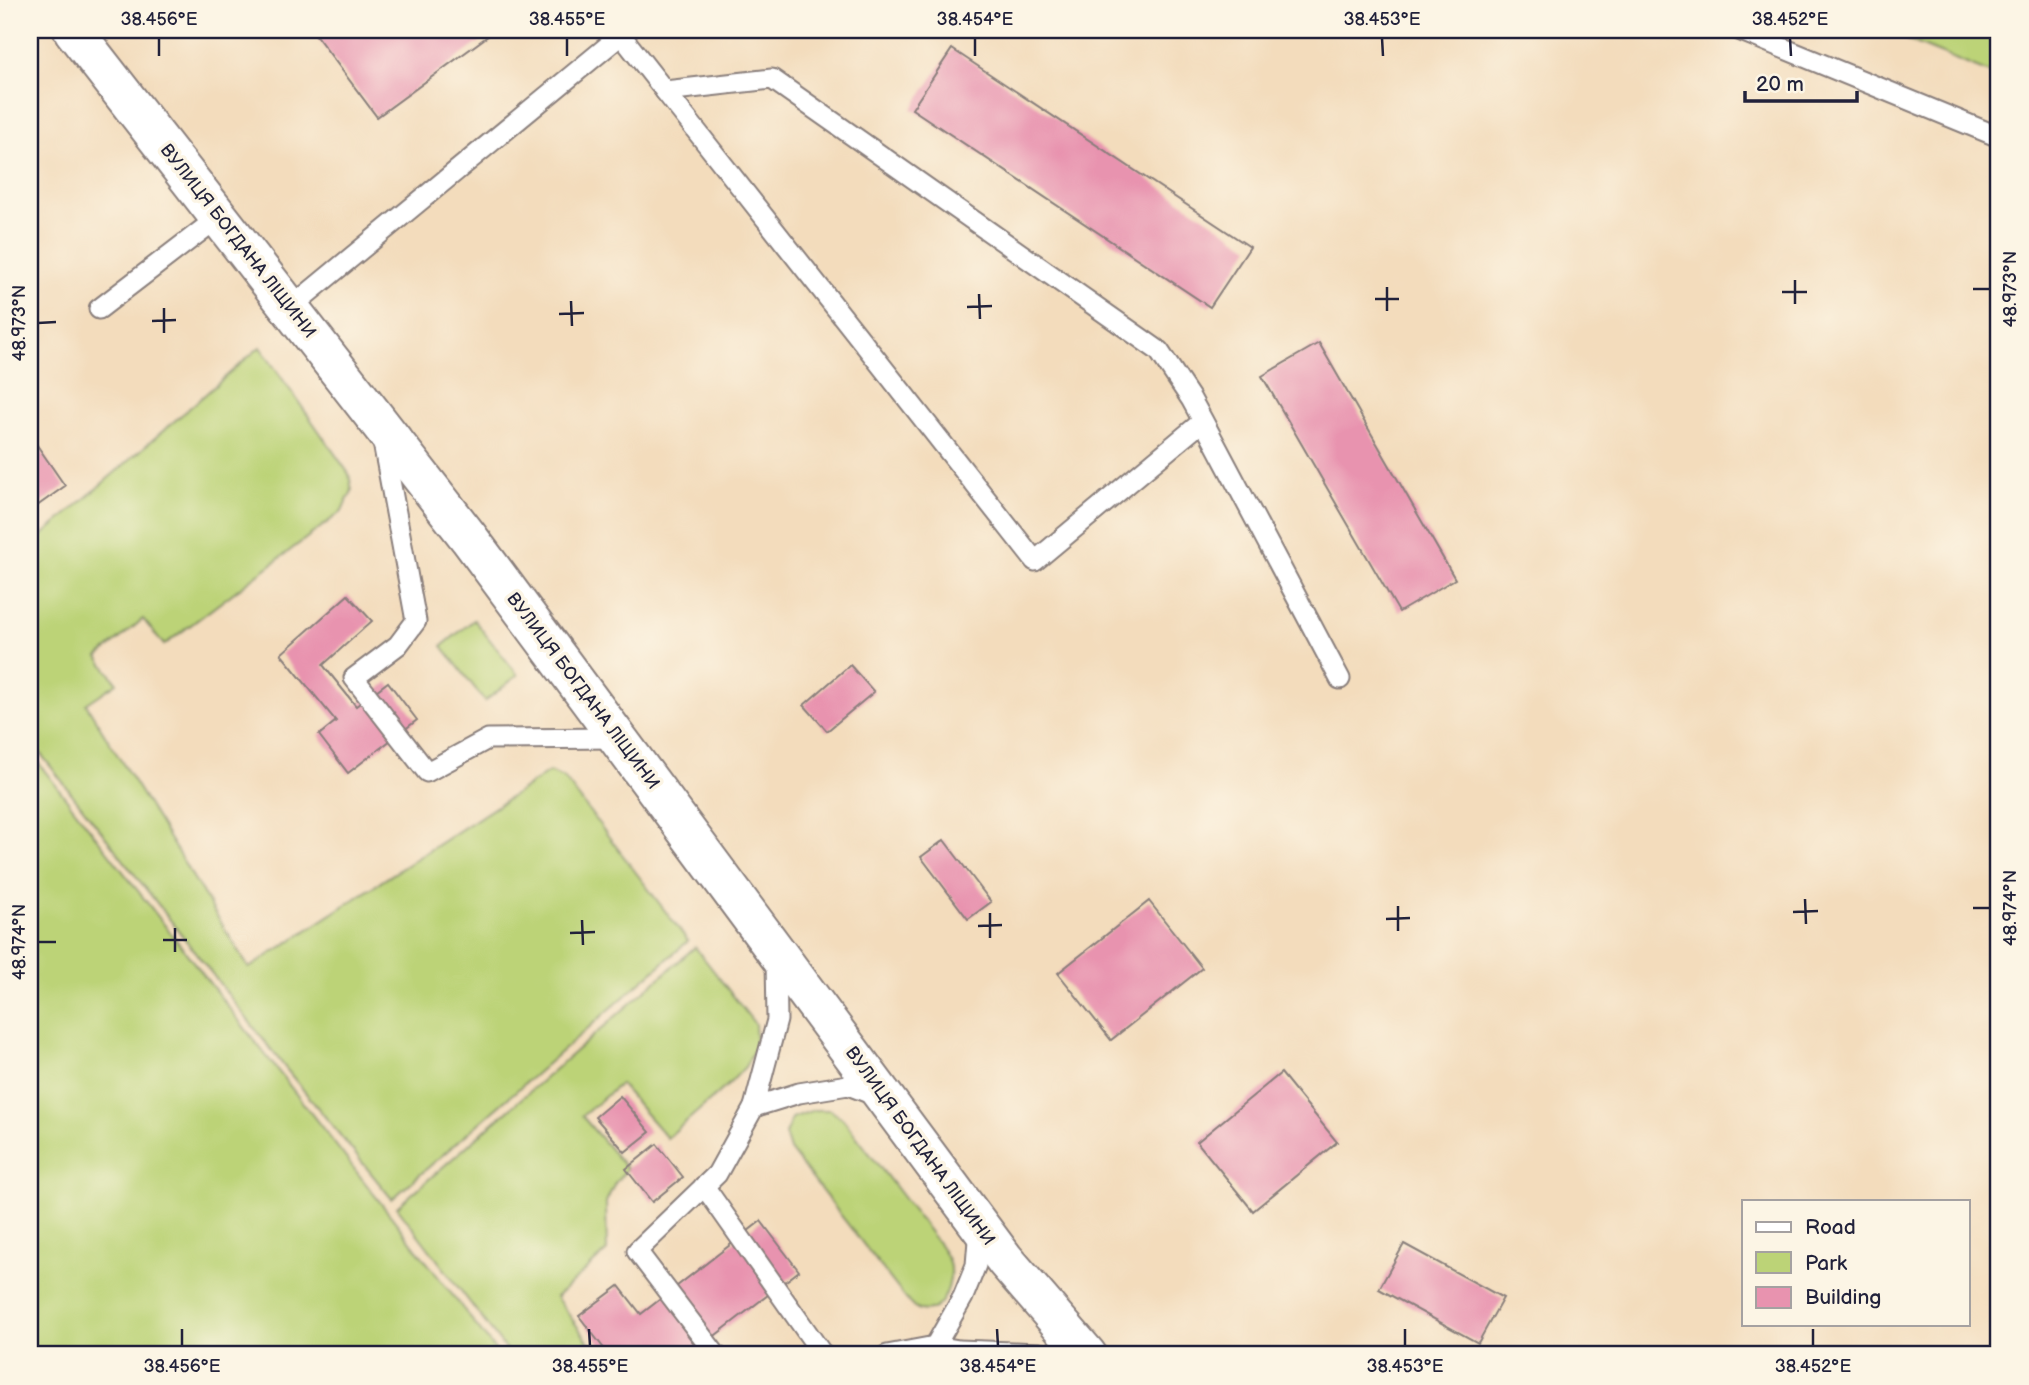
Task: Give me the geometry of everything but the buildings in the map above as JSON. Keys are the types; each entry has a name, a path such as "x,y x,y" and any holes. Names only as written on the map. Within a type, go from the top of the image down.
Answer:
{"main road":[{"name":"ВУЛИЦЯ БОГДАНА ЛІЩИНИ","path":"73,30 469,538 1005,1260 1087,1355"}],"lane":[{"path":"1739,30 1999,137"},
{"path":"290,308 621,35 1035,561 1203,421"},
{"path":"665,91 772,79 1159,351 1191,399 1340,679"},
{"path":"99,309 219,217"},
{"path":"379,422 416,621 398,645 354,678 427,772 488,738 617,738"},
{"path":"716,1355 637,1251 717,1174 754,1107 776,1020 776,952"},
{"path":"754,1107 799,1093 848,1085 886,1100"},
{"path":"704,1186 823,1355"},
{"path":"935,1346 963,1297 976,1265 979,1226"},
{"path":"887,1355 935,1346 959,1350 1050,1355"}],"green space":[{"path":"1883,30 1999,30 1999,77"},
{"path":"260,347 349,474 352,491 341,512 164,645 143,619 98,657 117,683 86,704 249,968 549,772 564,778 688,941 392,1199 287,1070 30,740 30,546"},
{"path":"474,620 518,675 485,701 442,646"},
{"path":"30,752 499,1355 30,1355"},
{"path":"695,947 755,1024 756,1046 745,1067 729,1084 667,1138 620,1084 582,1116 627,1169 615,1183 606,1202 607,1251 556,1297 598,1355 510,1355 397,1207"},
{"path":"814,1110 830,1110 843,1119 941,1247 949,1263 950,1278 945,1295 935,1308 920,1310 910,1304 790,1150 785,1134 792,1118"}]}
